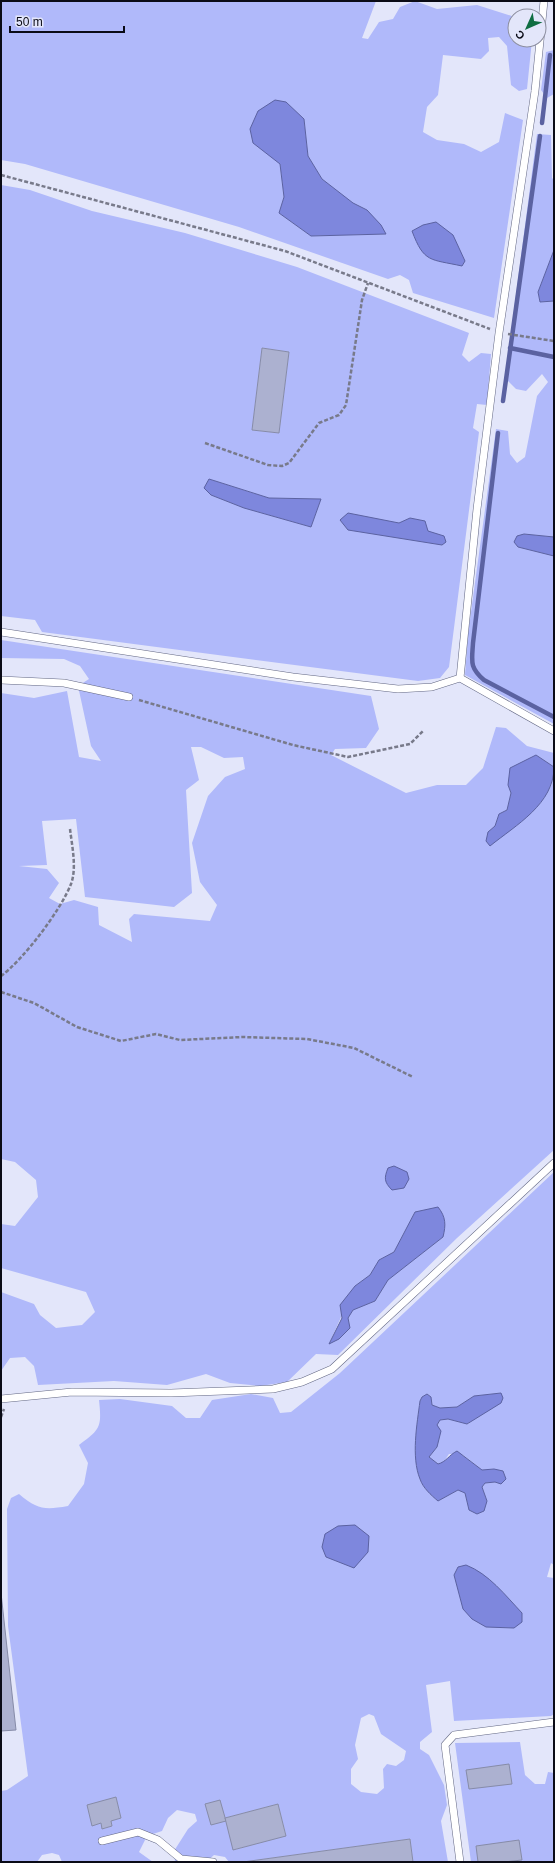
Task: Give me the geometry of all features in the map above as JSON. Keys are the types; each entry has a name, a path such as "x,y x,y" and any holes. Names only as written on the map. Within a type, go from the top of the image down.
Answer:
{"lane":[{"path":"460,678 477,509 498,333 535,91 544,1"},
{"path":"1,632 293,677 398,689 432,687 460,678 554,731"},
{"path":"1,680 64,683 129,697"},
{"path":"1,1398 72,1392 171,1393 273,1389 302,1382 332,1369 554,1163"},
{"path":"460,1862 445,1745 454,1735 554,1722"},
{"path":"102,1841 138,1832 158,1840 181,1859 213,1862"}],"path":[{"path":"1,175 285,251 498,333 554,341"},
{"path":"205,443 268,465 282,466 289,462 319,424 339,415 346,405 362,300 368,283"},
{"path":"129,697 293,746 348,757 410,744 423,731"},
{"path":"1,976 31,946 51,919 71,884 74,860 70,829"},
{"path":"1,992 34,1003 77,1026 121,1041 156,1034 180,1040 243,1037 307,1039 354,1048 413,1077"}],"shaded area":[{"path":"1,1 376,1 362,38 368,39 379,22 393,19 400,7 415,1 437,9 477,5 507,14 507,46 499,37 488,38 489,51 481,59 443,55 438,95 427,107 423,132 437,140 464,144 481,152 499,142 505,113 523,120 494,318 413,293 409,280 400,275 388,279 239,227 25,164 1,160","holes":["304,119 308,156 322,179 352,203 367,210 386,234 311,236 279,213 284,197 280,164"]},
{"path":"507,48 531,48 527,89 519,91 511,85"},
{"path":"554,50 554,94 547,98 541,90 546,52"},
{"path":"275,100 286,102 304,119 308,156 322,179 353,203 367,210 381,225 386,234 311,236 279,213 284,197 280,164 253,143 250,129 258,111"},
{"path":"537,134 551,135 552,178 554,180 554,250 538,292 540,302 554,301 554,537 524,534 518,547 554,556 554,724 465,675 468,634 496,429 508,431 510,454 517,463 525,457 537,396 548,382 542,374 526,391 516,389 505,378"},
{"path":"1,185 30,190 92,211 185,233 297,267 469,333 462,355 469,362 481,353 491,354 487,405 477,404 473,428 479,432 449,667 440,678 418,681 42,632 35,620 1,616","holes":["262,348 289,352 279,433 252,430","209,479 269,498 321,499 311,527 244,508 211,495"]},
{"path":"436,222 453,235 465,261 462,266 430,258 420,249 412,231 423,225"},
{"path":"554,250 554,301 540,302 538,292"},
{"path":"209,479 269,498 321,499 311,527 244,508 211,495 204,488"},
{"path":"348,513 399,523 410,518 425,521 428,531 444,536 446,542 442,545 348,530 340,520"},
{"path":"524,534 554,537 554,556 518,547 514,542 517,536"},
{"path":"1,640 371,696 379,729 366,748 335,749 331,755 406,793 437,785 466,785 483,768 496,727 506,728 527,746 554,753 554,767 536,755 508,785 511,793 507,810 499,814 495,826 488,832 551,786 554,772 554,1150 457,1238 338,1355 316,1354 287,1382 260,1386 230,1383 206,1374 167,1385 114,1381 38,1385 34,1366 25,1357 10,1358 1,1371 1,1292 34,1304 40,1315 56,1328 82,1325 95,1312 86,1292 1,1268 1,1224 15,1226 38,1197 36,1180 15,1162 1,1159 1,693 34,698 67,691 79,757 101,761 91,746 78,686 89,679 80,666 64,659 1,658","holes":["191,747 201,747 224,758 243,757 245,769 225,777 208,796 192,843 200,882 217,905 210,921 134,914 129,919 132,942 99,925 98,907 74,900 60,904 49,898 59,883 47,869 19,866 47,865 42,821 76,819 85,897 174,907 192,893 186,790 199,780","415,1212 443,1237 388,1280 375,1301 353,1310 329,1344 355,1286 370,1275 379,1260 394,1252"]},
{"path":"536,755 554,767 548,792 541,803 522,822 490,846 486,841 488,832 495,826 499,814 507,810 511,793 508,785 510,768"},
{"path":"394,1166 407,1172 409,1179 404,1188 392,1190 387,1185 385,1177 388,1168"},
{"path":"554,1172 554,1565 551,1563 547,1577 554,1578 554,1714 551,1716 454,1721 450,1681 426,1685 432,1732 420,1742 420,1749 429,1755 444,1785 447,1805 441,1821 448,1862 413,1862 410,1839 243,1862 229,1862 225,1857 214,1855 206,1862 175,1862 174,1851 188,1829 197,1821 195,1814 177,1810 168,1818 162,1831 147,1836 139,1852 153,1862 62,1862 59,1855 52,1853 42,1855 37,1862 1,1862 1,1791 7,1790 28,1776 8,1626 7,1509 11,1498 19,1494 31,1503 42,1508 68,1506 84,1484 88,1463 79,1445 98,1427 100,1422 99,1400 120,1399 172,1406 186,1418 200,1418 212,1400 251,1394 273,1398 280,1413 291,1412 340,1373","holes":["501,1393 468,1424 448,1419 440,1420 437,1425 437,1447 429,1457 438,1464 443,1463 449,1454 463,1455 482,1470 494,1469 495,1482 485,1483 482,1487 487,1501 469,1510 465,1492 458,1490 438,1501 430,1494 421,1482 417,1470 415,1451 417,1420 422,1397 427,1394 431,1397 432,1405 440,1408 457,1407 474,1396","369,1714 374,1716 381,1734 406,1751 404,1760 396,1766 387,1764 383,1769 384,1788 377,1794 361,1792 351,1784 351,1769 358,1759 355,1745 361,1718","116,1797 121,1818 111,1821 112,1826 103,1829 101,1823 92,1825","278,1804 286,1835 234,1850 225,1818"]},
{"path":"438,1207 443,1214 445,1221 443,1237 388,1280 375,1301 353,1310 348,1318 350,1328 339,1339 329,1344 342,1318 340,1305 355,1286 370,1275 379,1260 394,1252 415,1212"},
{"path":"501,1393 503,1398 501,1403 467,1424 448,1419 440,1420 437,1425 441,1431 437,1447 429,1457 438,1464 457,1451 482,1470 494,1469 503,1471 506,1479 501,1484 495,1482 485,1483 482,1487 487,1501 484,1511 477,1514 469,1510 465,1493 458,1490 438,1501 423,1485 417,1470 415,1451 416,1430 420,1401 422,1397 427,1394 431,1397 432,1405 440,1408 457,1407 474,1396"},
{"path":"355,1525 369,1536 368,1552 354,1568 326,1557 322,1547 325,1534 338,1526"},
{"path":"466,1565 489,1579 503,1592 522,1613 522,1622 514,1628 486,1627 472,1619 463,1609 454,1575 458,1567"},
{"path":"520,1742 525,1775 535,1784 545,1784 548,1772 554,1773 554,1862 471,1862 455,1743"}],"building":[{"path":"262,348 289,352 279,433 252,430"},
{"path":"1,1593 16,1730 1,1731"},
{"path":"509,1764 512,1784 469,1789 466,1770"},
{"path":"116,1797 121,1818 111,1821 112,1826 102,1829 101,1823 92,1826 87,1805"},
{"path":"220,1800 226,1821 211,1825 205,1804"},
{"path":"278,1804 286,1836 233,1850 225,1818"},
{"path":"410,1839 413,1862 243,1862"},
{"path":"519,1840 522,1860 478,1862 476,1846"}],"waterway":[{"path":"542,123 550,55"},
{"path":"503,401 540,136"},
{"path":"510,348 554,357"},
{"path":"498,433 473,643 472,663 476,671 484,680 554,717"}]}
